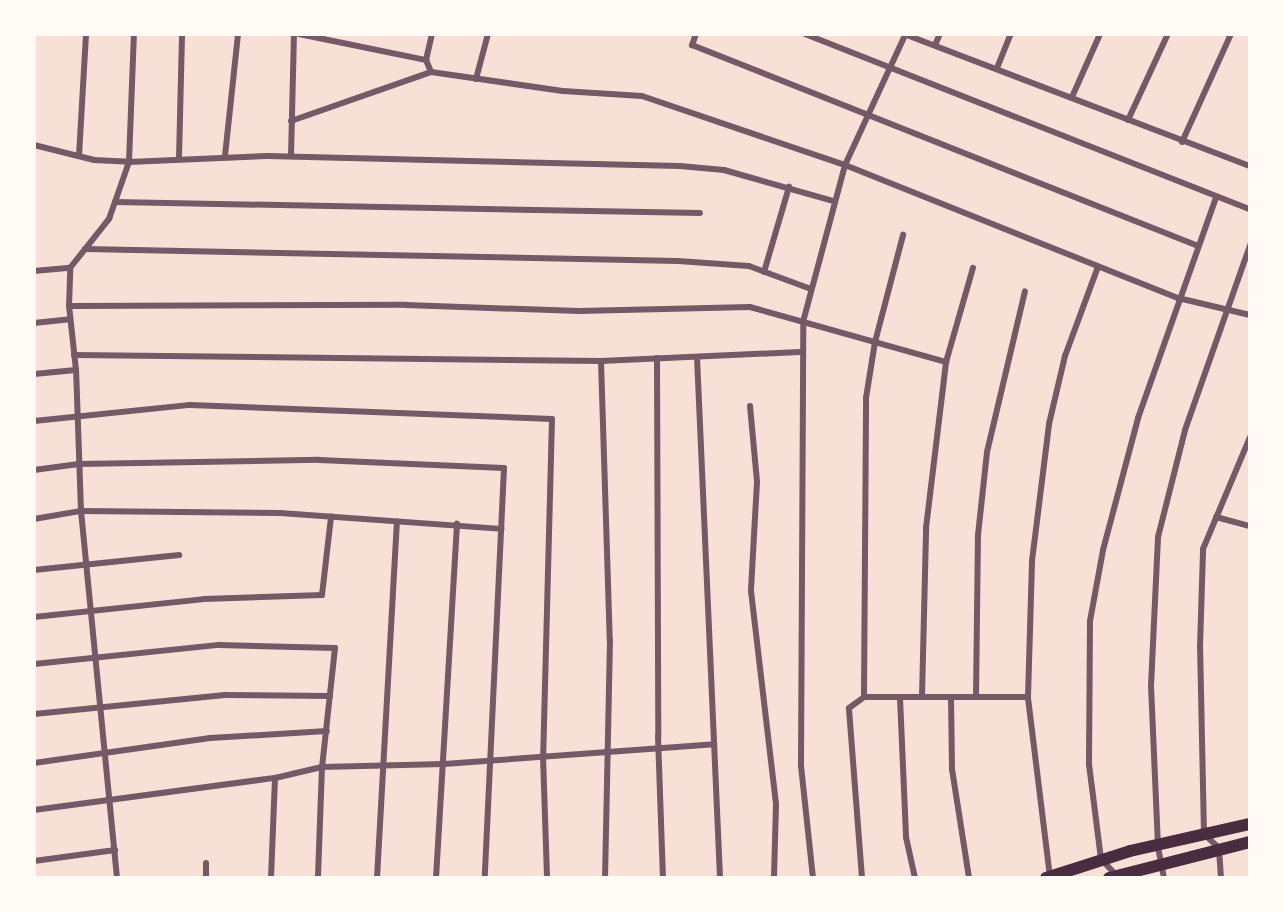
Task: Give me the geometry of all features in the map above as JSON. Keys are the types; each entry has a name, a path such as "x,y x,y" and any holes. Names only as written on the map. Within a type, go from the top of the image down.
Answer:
{"main road":[{"path":"1049,877 1101,859 1250,824"},
{"path":"1112,876 1161,862 1250,842"}],"street":[{"path":"79,156 86,34"},
{"path":"117,878 103,706 81,511 76,370 69,306 70,268 109,219 129,162 134,34"},
{"path":"179,158 182,34"},
{"path":"225,156 238,34"},
{"path":"291,156 296,34 426,60"},
{"path":"431,72 426,60 432,34"},
{"path":"476,80 488,34"},
{"path":"696,34 692,45 1198,246"},
{"path":"805,34 1216,198 1250,209"},
{"path":"935,45 940,34"},
{"path":"997,68 1011,34"},
{"path":"1072,97 1100,34"},
{"path":"1128,120 1168,34"},
{"path":"1182,142 1231,34"},
{"path":"813,878 801,765 800,352 803,321 832,201 845,165 905,35 997,68 1182,142 1250,166"},
{"path":"291,121 431,72 563,92 642,96 845,165 1178,298 1250,315"},
{"path":"34,145 79,156 129,162 225,156 291,156 680,166 724,170 832,201"},
{"path":"764,272 789,187"},
{"path":"1112,876 1101,859 1089,764 1090,621 1103,550 1138,418 1178,298 1216,198"},
{"path":"115,202 700,213"},
{"path":"864,697 865,435 875,342 903,235"},
{"path":"1164,878 1158,846 1151,686 1158,537 1185,430 1250,245"},
{"path":"85,249 678,261 749,266 811,289"},
{"path":"1049,877 1028,697 1032,561 1049,424 1065,356 1098,267"},
{"path":"34,271 70,268"},
{"path":"922,697 926,528 946,362 974,268"},
{"path":"976,697 978,535 987,452 1025,291"},
{"path":"69,306 406,305 579,312 750,307 946,362"},
{"path":"34,323 70,319"},
{"path":"74,355 602,361 800,352"},
{"path":"697,357 720,878"},
{"path":"657,358 658,746 663,878"},
{"path":"602,361 610,640 605,878"},
{"path":"34,374 76,370"},
{"path":"34,421 190,405 552,419 543,756 547,878"},
{"path":"750,406 757,482 751,591 776,805 774,878"},
{"path":"1221,878 1219,848 1204,834 1200,647 1203,549 1250,437"},
{"path":"34,470 79,464 319,460 504,468 485,878"},
{"path":"34,519 81,511 331,517 501,528"},
{"path":"34,617 204,598 322,595 331,517"},
{"path":"1216,517 1250,526"},
{"path":"377,878 397,522"},
{"path":"436,878 457,524"},
{"path":"34,570 179,555"},
{"path":"34,664 219,645 335,648 322,767 318,878"},
{"path":"34,714 225,695 330,696"},
{"path":"862,878 849,708 864,697 1028,697"},
{"path":"951,697 952,769 969,878"},
{"path":"900,698 906,837 915,878"},
{"path":"34,763 107,755 210,738 327,731"},
{"path":"34,810 275,778 322,767 444,764 658,746 714,744"},
{"path":"272,878 275,778"},
{"path":"34,861 115,850"},
{"path":"206,863 207,878"}]}
